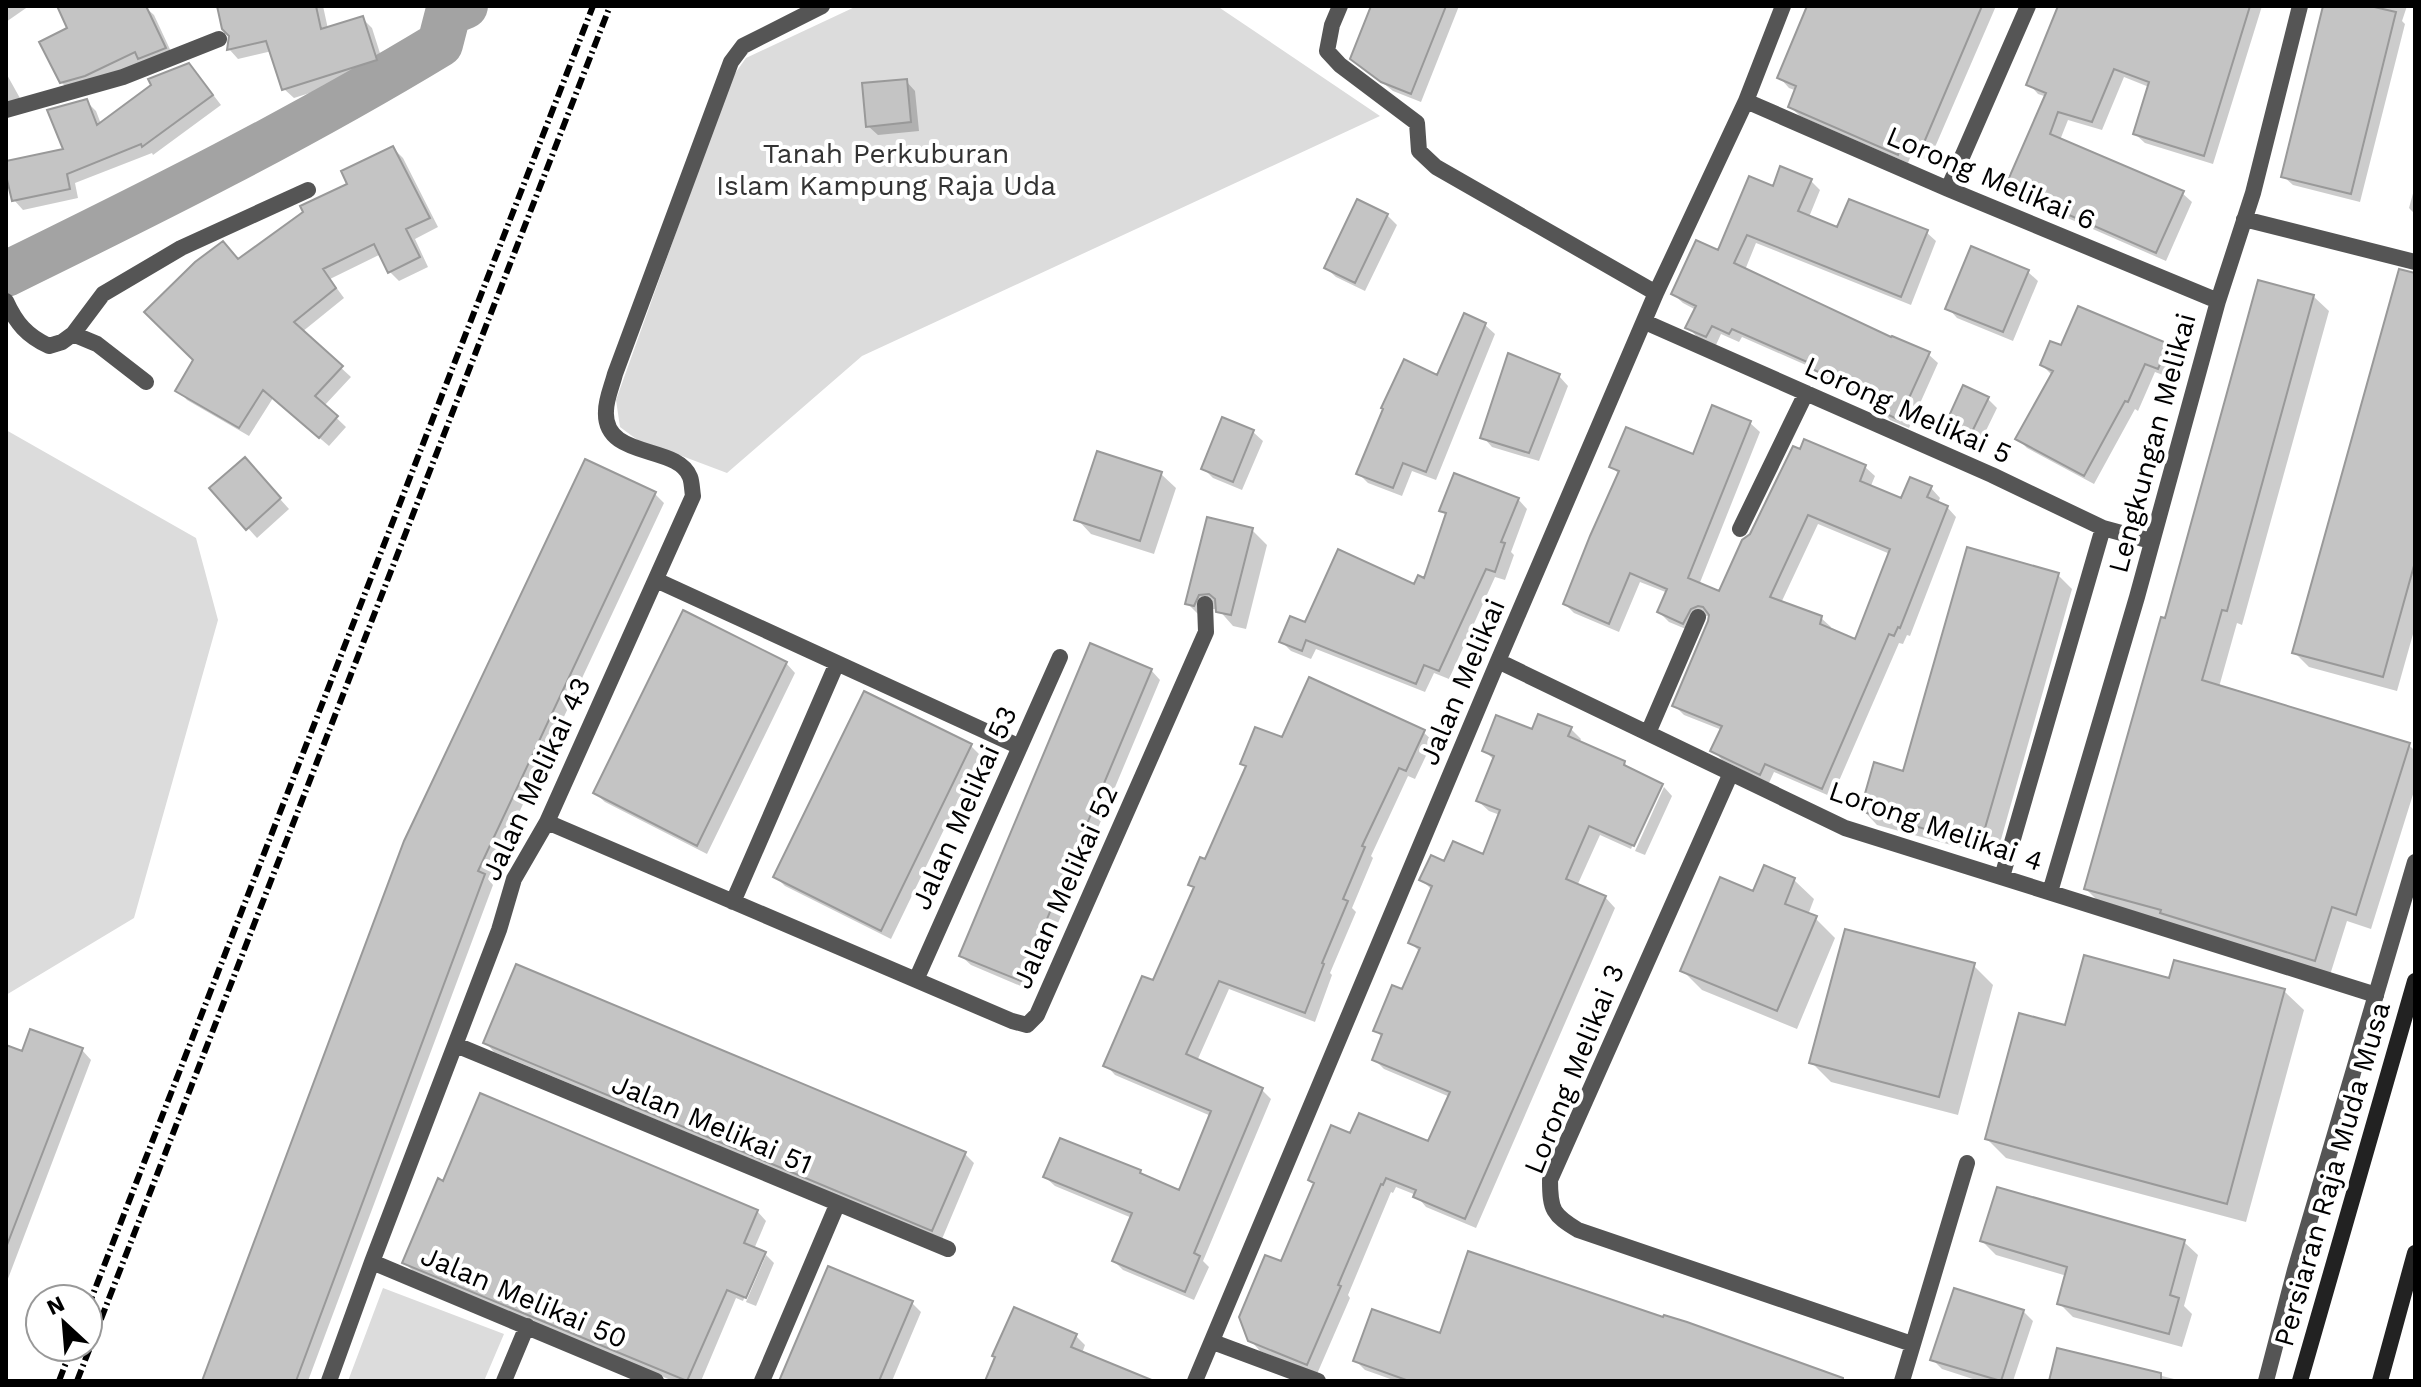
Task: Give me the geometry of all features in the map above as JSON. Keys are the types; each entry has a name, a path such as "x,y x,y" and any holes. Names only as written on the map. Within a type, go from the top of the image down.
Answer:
{"main road":[{"name":"Persiaran Raja Muda Musa","path":"2300,1381 2415,981"},
{"path":"2380,1381 2415,1253"}],"street":[{"name":"Jalan Melikai 43","path":"329,1381 499,930 514,879 547,822 693,496 690,475 678,464 617,439 608,426 606,411 615,374 731,62 743,46 822,6"},
{"path":"1340,6 1332,25 1327,51 1340,65 1417,123 1419,151 1436,167 1656,293"},
{"name":"Jalan Melikai","path":"1195,1381 1498,661 1656,293 1746,101 1783,6"},
{"path":"1948,189 2028,6"},
{"name":"Lengkungan Melikai","path":"2050,892 2133,612 2218,301 2253,193 2300,6"},
{"path":"6,110 123,77 219,39"},
{"name":"Lorong Melikai 6","path":"1746,101 2218,301"},
{"path":"6,301 14,320 32,339 49,346 62,342 73,334 103,294 181,248 308,190"},
{"path":"2244,219 2415,262"},
{"name":"Lorong Melikai 5","path":"1645,322 1992,475 2103,528 2151,541"},
{"path":"73,334 97,344 146,382"},
{"path":"1740,529 1806,393"},
{"path":"2002,877 2103,528"},
{"path":"656,580 1020,747"},
{"name":"Jalan Melikai 52","path":"547,822 1027,1025 1037,1015 1206,632 1205,604"},
{"path":"1648,733 1698,617"},
{"name":"Jalan Melikai 53","path":"916,980 1060,657"},
{"name":"Lorong Melikai 4","path":"1498,661 1845,828 2376,995"},
{"path":"733,902 837,663"},
{"name":"Lorong Melikai 3","path":"1731,773 1550,1180 1550,1200 1558,1218 1578,1230 1912,1344"},
{"path":"2266,1381 2298,1259 2415,862"},
{"name":"Jalan Melikai 51","path":"456,1045 948,1249"},
{"path":"1902,1381 1967,1163"},
{"path":"762,1381 837,1205"},
{"name":"Jalan Melikai 50","path":"372,1262 656,1381"},
{"path":"504,1381 527,1326"},
{"path":"1213,1342 1318,1381"}],"green space":[{"name":"Tanah Perkuburan Islam Kampung Raja Uda","path":"857,6 1217,6 1380,116 862,356 727,473 647,447 620,427 616,400 731,79 746,58"},
{"path":"6,430 196,538 218,620 134,918 6,995"},
{"path":"383,1288 504,1334 484,1381 348,1381"}],"building":[{"path":"57,6 146,6 166,48 138,59 135,52 85,76 60,83 39,42 67,28"},
{"path":"217,6 316,6 321,29 363,16 377,60 282,90 266,41 227,50 229,36 222,29"},
{"path":"1371,6 1446,6 1411,94 1381,82 1350,59"},
{"path":"1807,6 1982,6 1920,152 1902,145 1898,155 1788,107 1796,86 1777,78"},
{"path":"2058,6 2250,6 2204,156 2133,134 2149,82 2114,69 2092,122 2058,112 2050,134 2184,191 2156,253 2005,187 2046,93 2026,85"},
{"path":"2323,6 2370,6 2396,12 2351,194 2281,177"},
{"path":"189,63 213,95 142,147 141,144 67,174 70,189 12,201 6,161 63,149 47,110 87,99 97,125 151,85 148,79"},
{"path":"907,79 911,122 866,127 862,83"},
{"path":"393,146 430,218 406,229 420,257 388,273 374,244 323,269 336,288 294,322 343,366 315,396 338,416 319,438 263,390 239,428 175,391 193,360 144,312 195,262 223,241 238,259 303,212 300,206 347,184 341,171"},
{"path":"1780,166 1812,179 1798,211 1837,227 1849,199 1928,230 1901,297 1747,235 1734,263 1891,337 1930,352 1899,420 1878,410 1882,403 1812,369 1814,365 1732,329 1729,334 1712,326 1706,337 1685,328 1696,306 1671,294 1696,240 1718,250 1749,176 1773,186"},
{"path":"1357,199 1388,214 1355,283 1324,268"},
{"path":"1971,246 2029,270 2003,332 1945,309"},
{"path":"2399,269 2415,273 2415,562 2383,677 2292,653"},
{"path":"2258,280 2314,295 2227,611 2222,610 2202,680 2410,743 2356,915 2332,907 2315,961 2160,913 2161,910 2084,889 2161,617 2165,618"},
{"path":"2078,306 2169,344 2158,369 2145,364 2128,402 2125,401 2084,476 2015,439 2053,371 2040,365 2050,341 2061,345"},
{"path":"1464,313 1486,323 1426,472 1403,463 1393,488 1356,474 1404,359 1437,375"},
{"path":"1508,353 1560,374 1529,453 1480,438"},
{"path":"1963,385 1989,397 1969,438 1944,427"},
{"path":"1712,405 1751,421 1688,578 1719,591 1742,540 1750,534 1793,446 1800,449 1804,439 1866,465 1860,481 1901,498 1910,477 1932,486 1927,497 1948,506 1900,628 1894,636 1889,634 1822,789 1765,764 1760,775 1710,751 1722,726 1672,706 1708,621 1709,615 1703,607 1691,609 1683,624 1657,612 1667,589 1630,573 1609,624 1563,604 1619,471 1609,467 1626,427 1693,454","holes":["1808,515 1890,549 1855,639 1820,624 1822,616 1770,597"]},
{"path":"1222,417 1254,430 1233,482 1201,469"},
{"path":"1097,451 1162,472 1140,541 1074,520"},
{"path":"245,457 281,498 246,530 209,488"},
{"path":"585,459 656,492 478,871 485,874 296,1381 202,1381 404,841"},
{"path":"1454,473 1519,498 1501,542 1505,543 1495,572 1486,569 1439,671 1424,665 1416,684 1306,640 1302,651 1279,642 1290,616 1305,622 1338,549 1414,584 1418,575 1424,578 1446,513 1439,511"},
{"path":"1207,517 1253,528 1231,615 1216,612 1215,599 1209,594 1199,595 1194,606 1185,604"},
{"path":"1967,547 2059,573 1985,828 1965,840 1860,811 1874,762 1903,771"},
{"path":"683,610 787,662 697,846 593,793"},
{"path":"1090,643 1152,669 1021,981 959,956"},
{"path":"1309,677 1425,730 1406,771 1399,768 1362,846 1365,847 1343,899 1348,901 1305,1013 1219,981 1186,1054 1263,1088 1194,1253 1200,1256 1185,1292 1112,1261 1132,1213 1043,1177 1060,1138 1141,1170 1140,1173 1179,1190 1211,1111 1103,1066 1142,976 1153,980 1194,887 1188,885 1200,857 1205,859 1246,766 1240,764 1255,727 1282,737"},
{"path":"864,691 972,744 881,931 773,877"},
{"path":"1538,714 1572,727 1568,736 1625,761 1624,765 1663,784 1634,846 1589,826 1566,879 1606,896 1465,1219 1413,1197 1416,1190 1386,1178 1338,1285 1341,1286 1307,1365 1248,1341 1239,1317 1265,1255 1281,1261 1314,1183 1308,1180 1331,1125 1350,1133 1359,1113 1428,1141 1450,1092 1372,1060 1382,1034 1373,1031 1392,985 1402,989 1420,948 1408,943 1432,886 1419,880 1431,855 1444,861 1453,841 1483,854 1500,810 1476,801 1494,756 1482,751 1496,715 1532,729"},
{"path":"1764,865 1795,878 1785,904 1817,916 1777,1011 1680,971 1720,877 1753,891"},
{"path":"1845,929 1975,963 1939,1097 1809,1063"},
{"path":"2084,955 2169,978 2174,960 2285,989 2227,1204 1985,1139 2019,1013 2065,1025"},
{"path":"516,964 966,1152 932,1231 483,1043"},
{"path":"30,1029 83,1048 7,1245 6,1045 22,1051"},
{"path":"480,1093 758,1210 744,1243 766,1252 746,1298 727,1290 687,1381 402,1263 438,1178 443,1181"},
{"path":"1997,1187 2185,1240 2170,1295 2179,1298 2169,1334 2057,1304 2067,1267 1980,1241"},
{"path":"1468,1251 1663,1317 1687,1322 1843,1378 1843,1381 1409,1381 1353,1361 1372,1309 1440,1333"},
{"path":"828,1266 913,1301 879,1381 779,1381"},
{"path":"1954,1288 2024,1310 2001,1381 1930,1360"},
{"path":"1014,1307 1077,1334 1071,1347 1154,1381 985,1381 995,1357 992,1356"},
{"path":"2057,1348 2161,1373 2161,1381 2049,1381"}],"waterway":[{"path":"6,274 334,106 440,44 448,13 465,6"}],"railway":[{"path":"97,1283 593,6"},
{"path":"77,1381 610,6"},
{"path":"59,1381 66,1363"}]}
